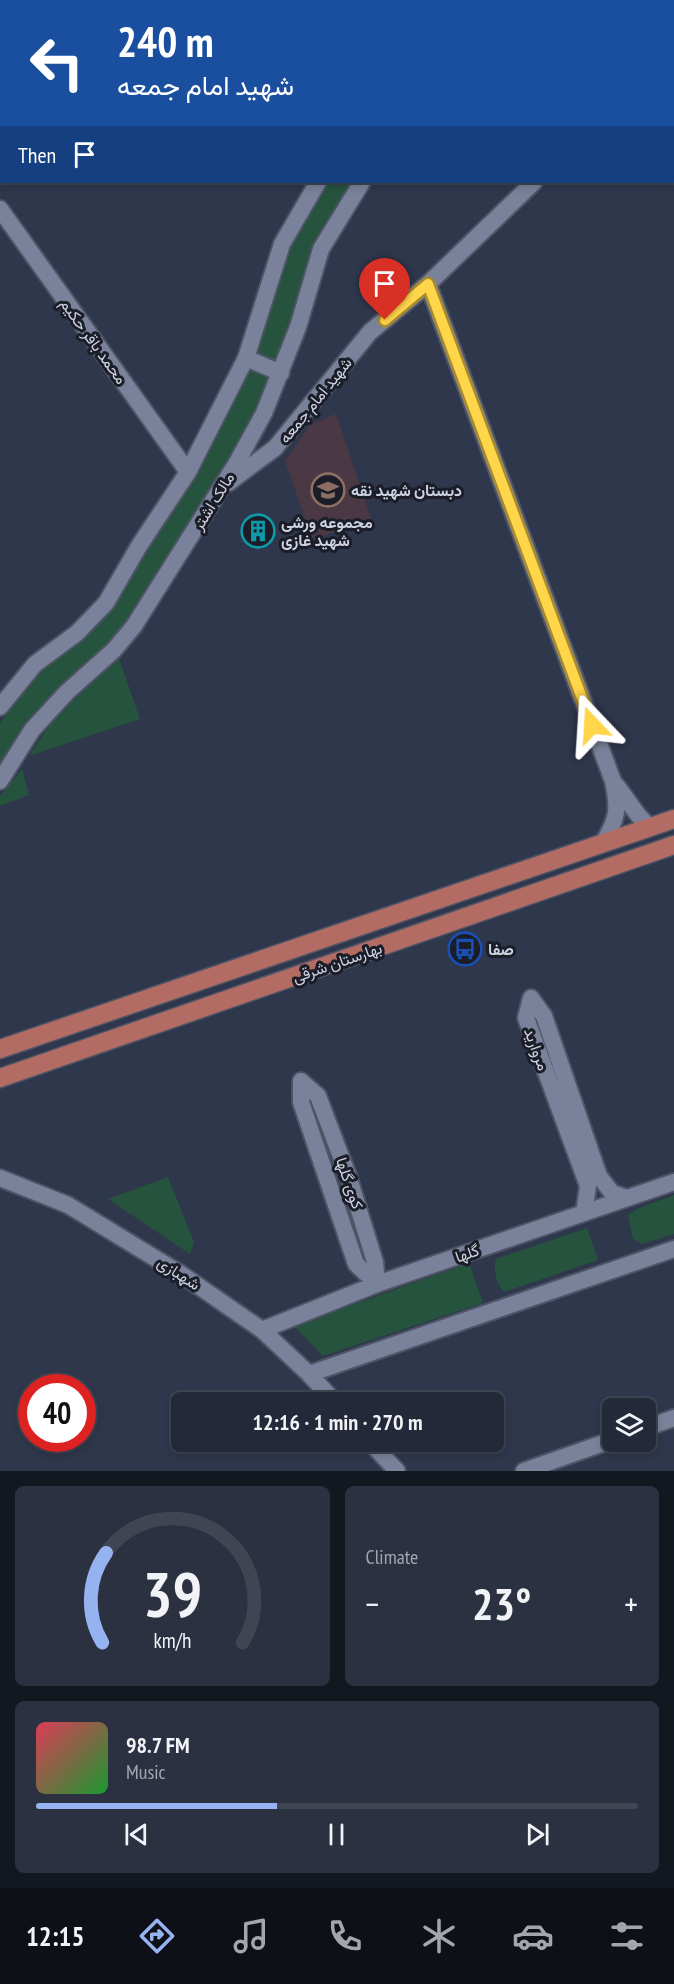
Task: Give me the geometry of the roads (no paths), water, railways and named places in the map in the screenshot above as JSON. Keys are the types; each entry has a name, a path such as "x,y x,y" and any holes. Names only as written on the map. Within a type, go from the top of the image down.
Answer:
{"main road":[{"name":"بهارستان شرقی","path":"0,1049 674,819"},
{"name":"بهارستان شرقی","path":"0,1078 674,845"}],"street":[{"path":"0,707 35,664 77,633 106,603 139,546 188,472 246,358 282,244 317,183"},
{"name":"مالک اشتر","path":"0,781 32,730 67,692 114,650 134,626 221,489 264,413 281,373 298,327 321,249 361,183"},
{"name":"شهید امام جمعه","path":"221,489 275,448 370,332 428,284 533,183"},
{"name":"محمد باقر حکیم","path":"0,209 188,472"},
{"path":"428,284 613,781 618,805 615,824 603,843"},
{"path":"246,358 281,373"},
{"path":"613,781 649,827"},
{"name":"مروارید","path":"584,1213 588,1186 526,1018 531,998 544,1016 599,1176 612,1192 627,1198"},
{"path":"0,1087 22,1071"},
{"name":"کوی گلها","path":"301,1081 318,1096 348,1175 375,1262 377,1284 356,1264 301,1102 301,1081"},
{"path":"329,1182 348,1175"},
{"name":"شهبازی","path":"0,1178 68,1205 181,1274 262,1330 326,1392"},
{"name":"گلها","path":"262,1330 377,1284 674,1182"},
{"path":"309,1374 674,1249"},
{"path":"656,1424 674,1418"},
{"path":"524,1471 602,1444"},
{"path":"379,1452 397,1471"}],"place":[{"name":"دبستان شهید نقه","path":"328,490"},
{"name":"مجموعه ورشی شهید غازی","path":"258,531"},
{"name":"صفا","path":"465,949"}]}
